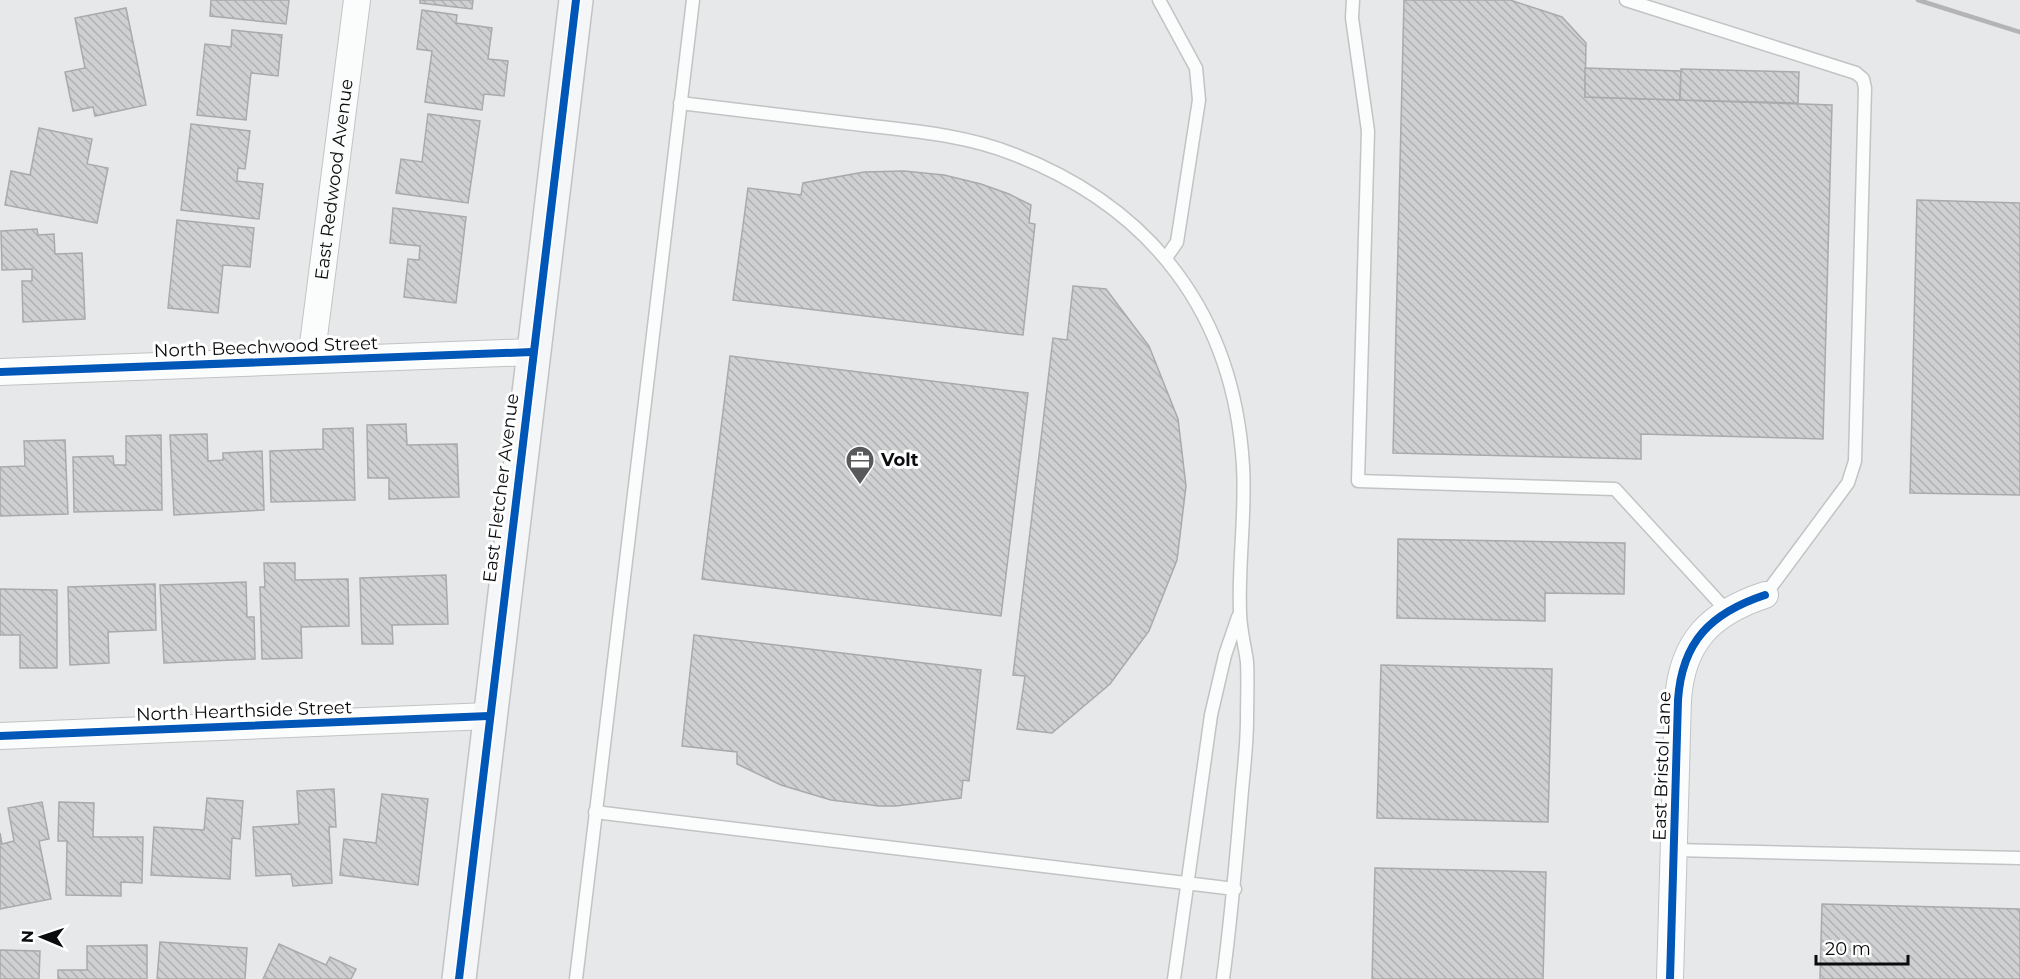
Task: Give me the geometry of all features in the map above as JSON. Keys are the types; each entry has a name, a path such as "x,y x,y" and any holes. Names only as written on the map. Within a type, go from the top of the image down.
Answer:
{"street":[{"name":"East Redwood Avenue","path":"311,360 357,0"},
{"name":"East Fletcher Avenue","path":"459,979 532,352 576,0"},
{"name":"North Beechwood Street","path":"0,372 532,352"},
{"name":"East Bristol Lane","path":"1670,979 1680,681 1684,663 1696,642 1711,624 1727,611 1765,595"},
{"name":"North Hearthside Street","path":"0,736 489,716"}],"lane":[{"path":"576,979 693,0"},
{"path":"1159,0 1196,68 1198,100 1177,242 1166,258"},
{"path":"1353,0 1352,18 1368,131 1358,481 1615,489 1727,611"},
{"path":"1626,0 1856,73 1863,79 1855,460 1848,483 1765,595"},
{"path":"680,103 927,132 984,144 1012,153 1077,183 1139,229 1166,258 1195,301 1215,340 1229,380 1239,426 1243,467 1244,522 1240,614 1246,662 1247,724 1234,889 1223,979"},
{"path":"1174,979 1211,715 1225,655 1240,614"},
{"path":"595,812 1234,889"},
{"path":"1674,850 2020,858"}],"building":[{"path":"211,0 289,0 286,24 210,16"},
{"path":"420,0 473,0 472,9 420,3"},
{"path":"1404,0 1510,0 1562,17 1586,43 1585,97 1832,105 1823,439 1641,434 1641,459 1393,453"},
{"path":"126,8 146,105 95,116 93,107 73,111 65,72 85,68 75,18"},
{"path":"422,10 457,15 456,23 492,28 488,59 508,61 504,96 484,94 482,110 425,102 432,51 417,49"},
{"path":"232,30 282,35 278,76 251,73 246,120 197,115 205,44 231,47"},
{"path":"1585,68 1681,71 1680,100 1585,97"},
{"path":"1681,69 1799,72 1798,103 1680,100"},
{"path":"428,114 480,121 468,203 396,193 401,159 422,162"},
{"path":"191,124 250,131 245,169 238,168 237,181 263,184 259,219 181,210"},
{"path":"39,128 92,139 87,164 108,168 97,223 5,205 11,171 30,175"},
{"path":"904,171 944,175 981,184 1031,205 1029,223 1035,224 1023,335 733,300 748,188 801,195 803,183 864,172"},
{"path":"1917,200 2020,203 2020,495 1910,493"},
{"path":"393,208 466,217 456,303 404,297 408,259 419,260 420,246 390,243"},
{"path":"177,220 254,228 250,267 223,265 218,313 168,308"},
{"path":"37,229 38,235 54,234 55,254 82,253 85,319 23,322 22,281 32,281 32,269 2,270 1,231"},
{"path":"1073,286 1106,289 1149,346 1178,419 1186,486 1177,560 1149,631 1110,684 1052,733 1017,729 1025,676 1013,675 1053,338 1067,340"},
{"path":"730,356 1028,393 1001,616 702,579"},
{"path":"406,424 407,445 457,444 459,497 389,499 389,478 368,478 367,425"},
{"path":"353,428 355,500 271,502 270,451 323,449 323,429"},
{"path":"207,434 208,461 223,460 223,453 262,451 264,510 174,515 170,435"},
{"path":"161,435 162,510 74,512 73,457 113,456 114,465 126,465 126,436"},
{"path":"65,440 68,514 0,516 0,467 25,466 24,441"},
{"path":"1398,539 1625,543 1624,594 1545,593 1545,621 1397,618"},
{"path":"264,563 295,563 295,580 348,579 349,626 301,627 302,658 262,659 260,587 265,587"},
{"path":"446,575 448,624 392,625 393,644 362,644 360,578"},
{"path":"246,582 247,617 254,617 255,659 164,663 160,585"},
{"path":"155,584 156,630 108,632 109,663 70,665 68,587"},
{"path":"0,589 57,590 57,668 20,668 20,635 0,635"},
{"path":"694,635 981,670 969,781 963,780 961,798 896,806 831,800 781,785 737,764 737,752 682,746"},
{"path":"1381,665 1552,669 1548,822 1377,818"},
{"path":"334,789 336,827 329,827 332,883 293,886 291,874 256,876 253,827 299,824 297,791"},
{"path":"382,794 428,799 418,885 340,875 344,839 376,843"},
{"path":"207,798 243,801 240,839 232,838 230,879 151,875 154,827 204,830"},
{"path":"42,802 49,839 39,841 51,899 0,909 0,833 2,844 14,841 8,808"},
{"path":"59,802 94,803 93,837 143,837 142,883 121,882 121,896 66,895 67,841 58,841"},
{"path":"1375,868 1546,872 1543,979 1372,979"},
{"path":"1822,904 2020,909 2020,979 1820,979"},
{"path":"160,942 247,948 245,979 157,979"},
{"path":"279,944 326,965 330,957 356,969 351,979 263,979"},
{"path":"147,945 147,979 58,979 58,970 87,970 87,946"},
{"path":"0,950 40,951 39,979 0,979"}],"railway":[{"path":"1918,0 2020,32"}],"cycle path":[{"path":"459,979 576,0"},
{"path":"0,372 532,352"},
{"path":"1670,979 1678,700 1681,679 1693,646 1703,632 1729,611 1765,595"},
{"path":"0,736 489,716"}],"place":[{"name":"Volt","path":"860,486"}]}
